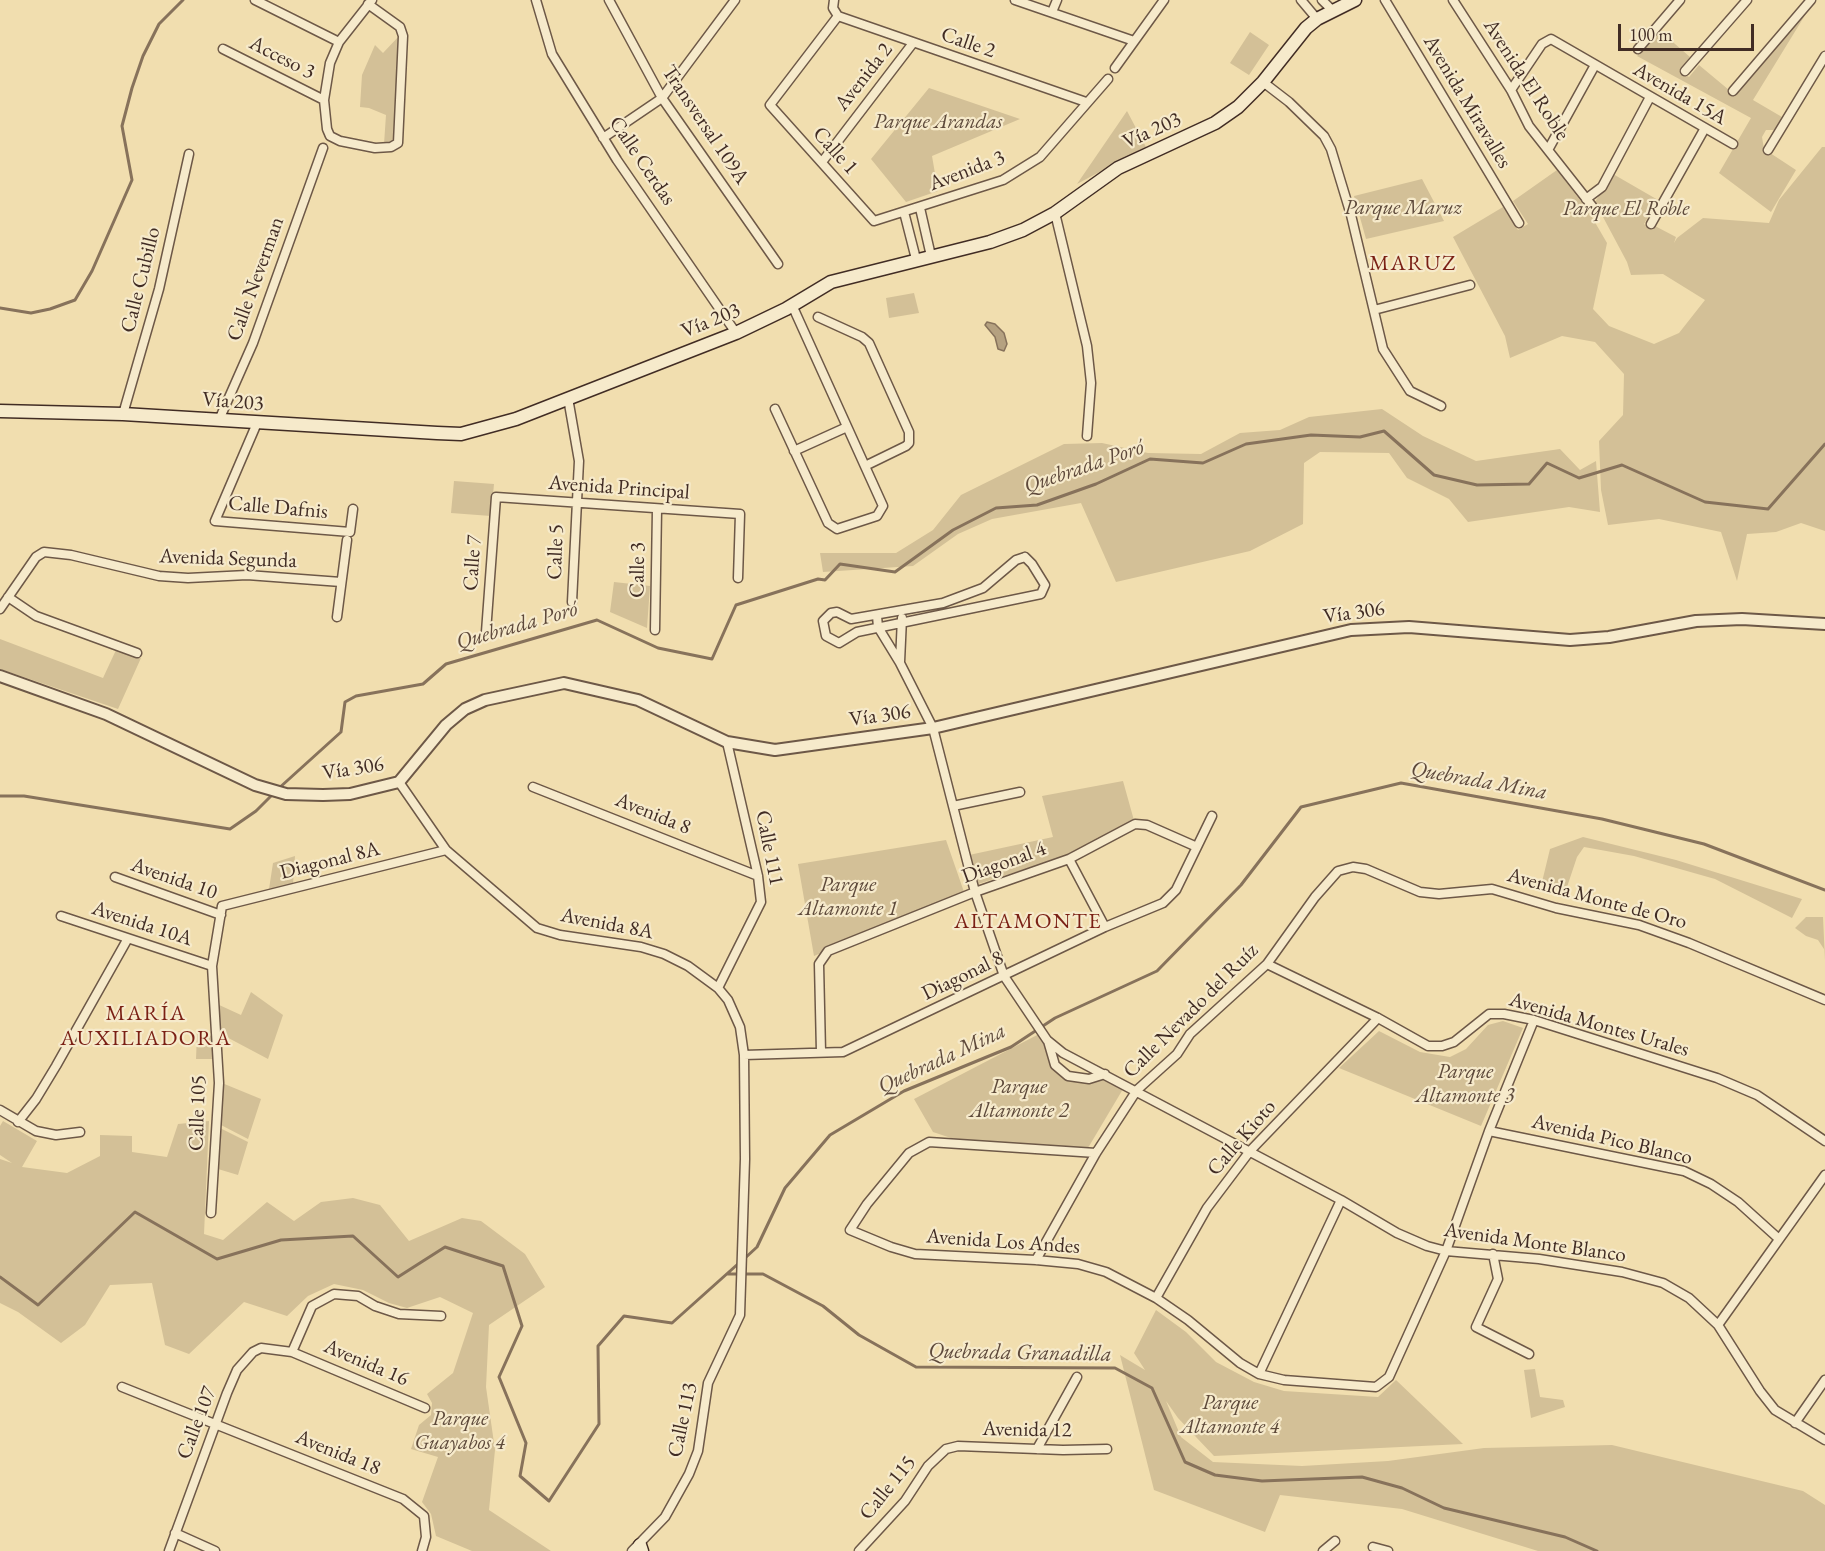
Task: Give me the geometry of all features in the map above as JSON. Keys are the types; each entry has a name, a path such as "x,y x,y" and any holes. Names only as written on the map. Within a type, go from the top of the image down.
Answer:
{"main road":[{"name":"Vía 203","path":"0,411 123,414 461,434 516,419 736,333 792,305 831,282 990,242 1023,230 1055,213 1118,168 1215,123 1238,107 1263,82 1293,43 1317,19 1355,0"}],"street":[{"path":"255,0 339,42"},
{"name":"Calle Cerdas","path":"536,0 552,54 603,138 736,333"},
{"name":"Transversal 109A","path":"609,0 662,98 778,264"},
{"path":"834,0 833,8 838,16"},
{"path":"1015,0 1134,40"},
{"path":"1052,12 1057,0"},
{"path":"1116,68 1164,0"},
{"path":"1301,0 1317,19"},
{"path":"1322,0 1332,10"},
{"name":"Avenida Miravalles","path":"1385,0 1519,223"},
{"name":"Avenida El Roble","path":"1453,0 1511,90 1529,126 1589,203 1602,187 1650,97"},
{"path":"1638,49 1680,0"},
{"path":"1685,71 1747,0"},
{"path":"1733,91 1811,0"},
{"path":"603,138 662,98 733,1"},
{"path":"370,2 400,27 403,36 398,143 391,147 375,148 334,139 327,129 324,100 327,76 339,42 370,2"},
{"name":"Calle 2","path":"838,16 1086,102"},
{"name":"Calle 1","path":"838,16 770,105 874,221"},
{"name":"Avenida 15A","path":"1511,90 1542,44 1547,40 1554,40 1733,144"},
{"name":"Avenida 2","path":"822,162 913,43"},
{"name":"Acceso 3","path":"223,49 324,100"},
{"path":"1768,150 1825,56"},
{"path":"1548,150 1595,65"},
{"name":"Avenida 3","path":"874,221 1003,180 1041,157 1108,79"},
{"path":"1263,82 1289,102 1324,136 1344,186 1383,349 1398,376 1410,391 1441,406"},
{"path":"1651,224 1705,128"},
{"name":"Calle Neverman","path":"219,420 253,343 323,148"},
{"name":"Calle Cubillo","path":"123,414 156,300 189,154"},
{"path":"920,208 931,256"},
{"path":"904,212 916,259"},
{"path":"1055,213 1087,346 1091,383 1087,436"},
{"path":"1374,310 1470,285"},
{"path":"775,410 828,523 837,529 877,516 882,511 883,506 792,305"},
{"path":"818,317 862,337 869,343 909,432 909,443 906,446 865,466"},
{"name":"Calle 5","path":"568,398 578,439 579,461 572,602"},
{"name":"Calle Dafnis","path":"257,423 215,521 350,532 353,509"},
{"path":"794,451 847,427"},
{"name":"Avenida Principal","path":"496,497 740,514 738,578"},
{"name":"Calle 7","path":"486,632 496,497"},
{"name":"Calle 3","path":"655,630 657,510"},
{"path":"337,618 347,540"},
{"name":"Avenida Segunda","path":"0,609 36,557 53,552 159,576 188,578 248,575 341,582"},
{"path":"1024,557 1032,564 1045,585 1041,594 857,632 838,643 826,636 823,621 831,613 837,612 851,619 901,612 953,599 983,588 1016,560 1024,557"},
{"path":"8,597 36,616 138,653"},
{"path":"953,599 957,612"},
{"path":"900,663 903,622 901,612"},
{"path":"877,616 878,627 900,663 933,728 975,892 1004,976 1046,1038 1055,1065 1068,1076 1089,1079 1100,1071"},
{"name":"Vía 306","path":"0,676 106,714 269,790 286,794 350,794 399,782 446,725 465,709 485,700 564,683 638,700 727,742 775,750 933,728 1351,630 1409,627 1570,640 1609,637 1696,621 1742,620 1825,624"},
{"name":"Calle 111","path":"718,988 761,902 758,876 727,742"},
{"name":"Avenida 8A","path":"399,782 446,850 537,928 560,935 641,947 664,954 688,966 718,988 735,1012 744,1054"},
{"name":"Avenida 8","path":"533,787 758,876"},
{"path":"953,806 1020,792"},
{"name":"Diagonal 8","path":"744,1054 843,1052 871,1041 1105,927 1163,903 1176,890 1212,816"},
{"name":"Diagonal 4","path":"821,1052 821,957 828,951 975,892 1069,859 1136,824 1147,825 1197,848"},
{"name":"Diagonal 8A","path":"221,910 446,850"},
{"path":"1069,859 1105,927"},
{"name":"Calle Nevado del Ruíz","path":"1036,1260 1096,1153 1137,1090 1177,1054 1190,1035 1267,964 1326,882 1338,870 1353,867"},
{"name":"Avenida Monte de Oro","path":"1353,867 1420,892 1440,894 1492,889 1556,908 1639,926 1689,943 1825,1000"},
{"name":"Avenida 10","path":"115,877 221,910"},
{"name":"Calle 105","path":"211,1213 219,1083 212,966 221,910"},
{"name":"Avenida 10A","path":"61,916 127,940 212,966"},
{"path":"18,1122 36,1099 56,1066 127,940"},
{"name":"Avenida Montes Urales","path":"1267,964 1378,1018 1428,1046 1442,1046 1454,1042 1490,1014 1504,1014 1534,1020 1717,1078 1757,1095 1825,1141"},
{"name":"Calle Kioto","path":"1156,1298 1207,1208 1250,1151 1378,1018"},
{"path":"1446,1251 1489,1131 1534,1020"},
{"name":"Avenida Monte Blanco","path":"1046,1038 1100,1071 1341,1200 1397,1233 1427,1246 1446,1251 1493,1254 1622,1272 1663,1283 1689,1298 1718,1325 1760,1391 1775,1410 1825,1440"},
{"name":"Calle 113","path":"638,1549 665,1518 695,1459 708,1383 737,1324 743,1284 744,1054"},
{"path":"0,1110 36,1131 56,1135 80,1132"},
{"name":"Avenida Pico Blanco","path":"1489,1131 1684,1171 1711,1184 1738,1202 1779,1239"},
{"name":"Avenida Los Andes","path":"1096,1153 929,1142 909,1153 867,1204 850,1230 915,1254 1036,1260 1078,1264 1106,1272 1156,1298 1188,1320 1240,1363 1259,1374 1284,1380 1376,1387 1389,1377 1446,1251"},
{"path":"1718,1325 1825,1175"},
{"path":"1259,1374 1341,1200"},
{"path":"1493,1254 1498,1279 1476,1328 1529,1354"},
{"path":"292,1352 312,1306 334,1294 358,1296 375,1306 399,1314 441,1316"},
{"name":"Calle 107","path":"169,1551 215,1423 237,1370 253,1352 261,1348 292,1352"},
{"name":"Avenida 16","path":"292,1352 425,1408"},
{"path":"1037,1449 1077,1377"},
{"path":"1795,1423 1825,1380"},
{"name":"Avenida 18","path":"122,1387 403,1498 424,1516 426,1537 422,1551"},
{"name":"Avenida 12","path":"946,1449 958,1446 1107,1449"},
{"name":"Calle 115","path":"859,1551 905,1501 928,1466 946,1449"},
{"path":"174,1533 215,1551"},
{"path":"1323,1551 1335,1541 1331,1551"},
{"path":"1373,1547 1388,1551"}],"green space":[{"path":"1807,12 1753,100 1782,117 1775,130 1766,130 1762,137 1764,149 1796,170 1771,212 1719,173 1751,118 1637,56 1659,30 1690,57 1679,71 1689,77 1699,65 1735,95"},
{"path":"1250,32 1269,45 1249,75 1230,63"},
{"path":"400,35 394,141 384,144 386,115 360,107 362,75 375,45 383,53"},
{"name":"Parque Arandas","path":"929,88 1020,119 932,156 938,191 906,202 871,159"},
{"path":"1127,111 1146,147 1077,184"},
{"name":"Parque El Roble","path":"1822,147 1825,147 1825,531 1801,523 1776,532 1747,534 1737,581 1721,532 1659,519 1608,525 1601,490 1599,441 1623,415 1624,374 1595,342 1562,336 1510,358 1505,336 1453,237 1503,207 1518,230 1528,224 1513,201 1557,170 1589,212 1607,243 1593,309 1609,326 1654,344 1679,333 1705,300 1663,274 1631,275 1627,262 1595,202 1613,174 1658,200 1644,224 1652,230 1655,226 1676,237 1674,243 1677,238 1703,218 1769,223 1779,200"},
{"name":"Parque Maruz","path":"1422,179 1444,221 1366,239 1354,196"},
{"path":"914,293 919,313 889,318 886,298"},
{"path":"1382,409 1423,436 1476,461 1560,449 1580,470 1596,461 1600,512 1569,507 1468,522 1449,499 1407,478 1389,453 1320,452 1304,463 1303,524 1250,551 1116,582 1081,503 992,519 958,534 913,566 823,572 820,553 896,553 933,530 961,495 1064,444 1102,443 1148,453 1201,454 1240,433 1280,430 1309,417"},
{"path":"454,481 494,484 491,516 451,513"},
{"path":"614,582 650,586 647,628 610,612"},
{"path":"0,639 103,678 116,650 141,658 118,709 0,669"},
{"path":"1123,781 1135,824 1072,854 975,885 969,855 1053,837 1042,796"},
{"path":"1583,837 1676,860 1802,899 1792,918 1715,879 1634,856 1584,847 1577,857 1566,890 1542,882 1550,849"},
{"name":"Parque Altamonte 1","path":"946,840 964,892 814,956 798,864"},
{"path":"295,856 293,884 269,889 273,863"},
{"path":"1806,917 1823,917 1825,960 1824,949 1818,940 1806,936 1795,928"},
{"path":"251,992 283,1015 268,1059 219,1033 217,1004 241,1015"},
{"name":"Parque Altamonte 3","path":"1503,1021 1523,1028 1481,1126 1339,1068 1379,1031 1420,1052 1450,1057 1466,1049 1488,1025"},
{"name":"Parque Altamonte 2","path":"1041,1033 1055,1065 1066,1075 1098,1076 1123,1089 1085,1153 966,1143 933,1132 914,1099"},
{"path":"197,1034 214,1034 213,1059 196,1059"},
{"path":"222,1083 261,1099 248,1139 221,1125"},
{"name":"Parque Guayabos 4","path":"3,1121 37,1141 22,1167 67,1173 100,1156 100,1135 132,1136 132,1152 167,1157 178,1124 209,1121 204,1234 223,1240 267,1202 294,1221 321,1202 353,1198 380,1205 409,1241 462,1218 481,1221 525,1254 545,1287 489,1325 486,1387 495,1450 489,1510 551,1551 472,1551 436,1536 431,1514 422,1502 438,1457 411,1449 419,1425 431,1415 432,1403 427,1394 453,1373 473,1313 440,1297 407,1308 389,1303 363,1290 334,1284 308,1296 287,1316 244,1302 189,1354 165,1345 152,1283 110,1285 85,1325 61,1343 18,1312 0,1303 0,1159 12,1163 0,1155 0,1126"},
{"path":"220,1128 248,1142 238,1175 218,1169"},
{"name":"Parque Altamonte 4","path":"1156,1310 1186,1332 1216,1362 1254,1382 1284,1391 1378,1397 1396,1380 1463,1444 1214,1456 1178,1418 1166,1401 1181,1437 1213,1462 1302,1466 1388,1461 1484,1448 1612,1445 1803,1491 1825,1505 1825,1551 1538,1551 1402,1509 1280,1495 1265,1532 1154,1490 1120,1355 1145,1370 1134,1353"},
{"path":"1535,1369 1540,1397 1563,1400 1565,1407 1531,1418 1524,1370"}],"shaded area":[{"path":"987,322 995,324 1004,333 1007,344 1004,351 998,349 995,337 985,325"}],"waterway":[{"path":"0,308 31,313 75,300 92,271 132,180 122,126 143,56 159,24 183,0"},
{"name":"Quebrada Poró","path":"278,789 341,732 345,702 356,696 423,684 446,664 597,620 658,648 712,659 736,605 818,579 825,580 840,564 895,572 953,530 996,508 1037,505 1096,484 1150,459 1203,463 1246,444 1311,435 1360,437 1384,431 1434,475 1477,485 1529,484 1547,463 1579,478 1622,465 1705,502 1768,509 1825,444"},
{"name":"Quebrada Mina","path":"744,1259 757,1247 785,1188 830,1135 904,1091 1011,1047 1055,1018 1157,971 1241,885 1301,807 1401,783 1602,819 1704,844 1825,890"},
{"name":"Quebrada Poró","path":"0,796 24,796 230,829 256,811 274,793"},
{"name":"Quebrada Mina","path":"0,1277 38,1305 135,1212 217,1259 281,1240 353,1236 398,1277 445,1247 503,1266 522,1326 499,1377 526,1443 520,1476 549,1501 599,1424 598,1346 624,1316 672,1323 739,1263"},
{"name":"Quebrada Granadilla","path":"727,1274 763,1274 823,1306 859,1335 916,1367 1115,1368 1152,1388 1185,1462 1215,1475 1262,1481 1362,1477 1402,1488 1444,1508 1565,1537 1597,1551"}],"district":[{"name":"MARUZ","path":"1413,264"},
{"name":"ALTAMONTE","path":"1028,922"},
{"name":"MARÍA AUXILIADORA","path":"146,1026"}]}
